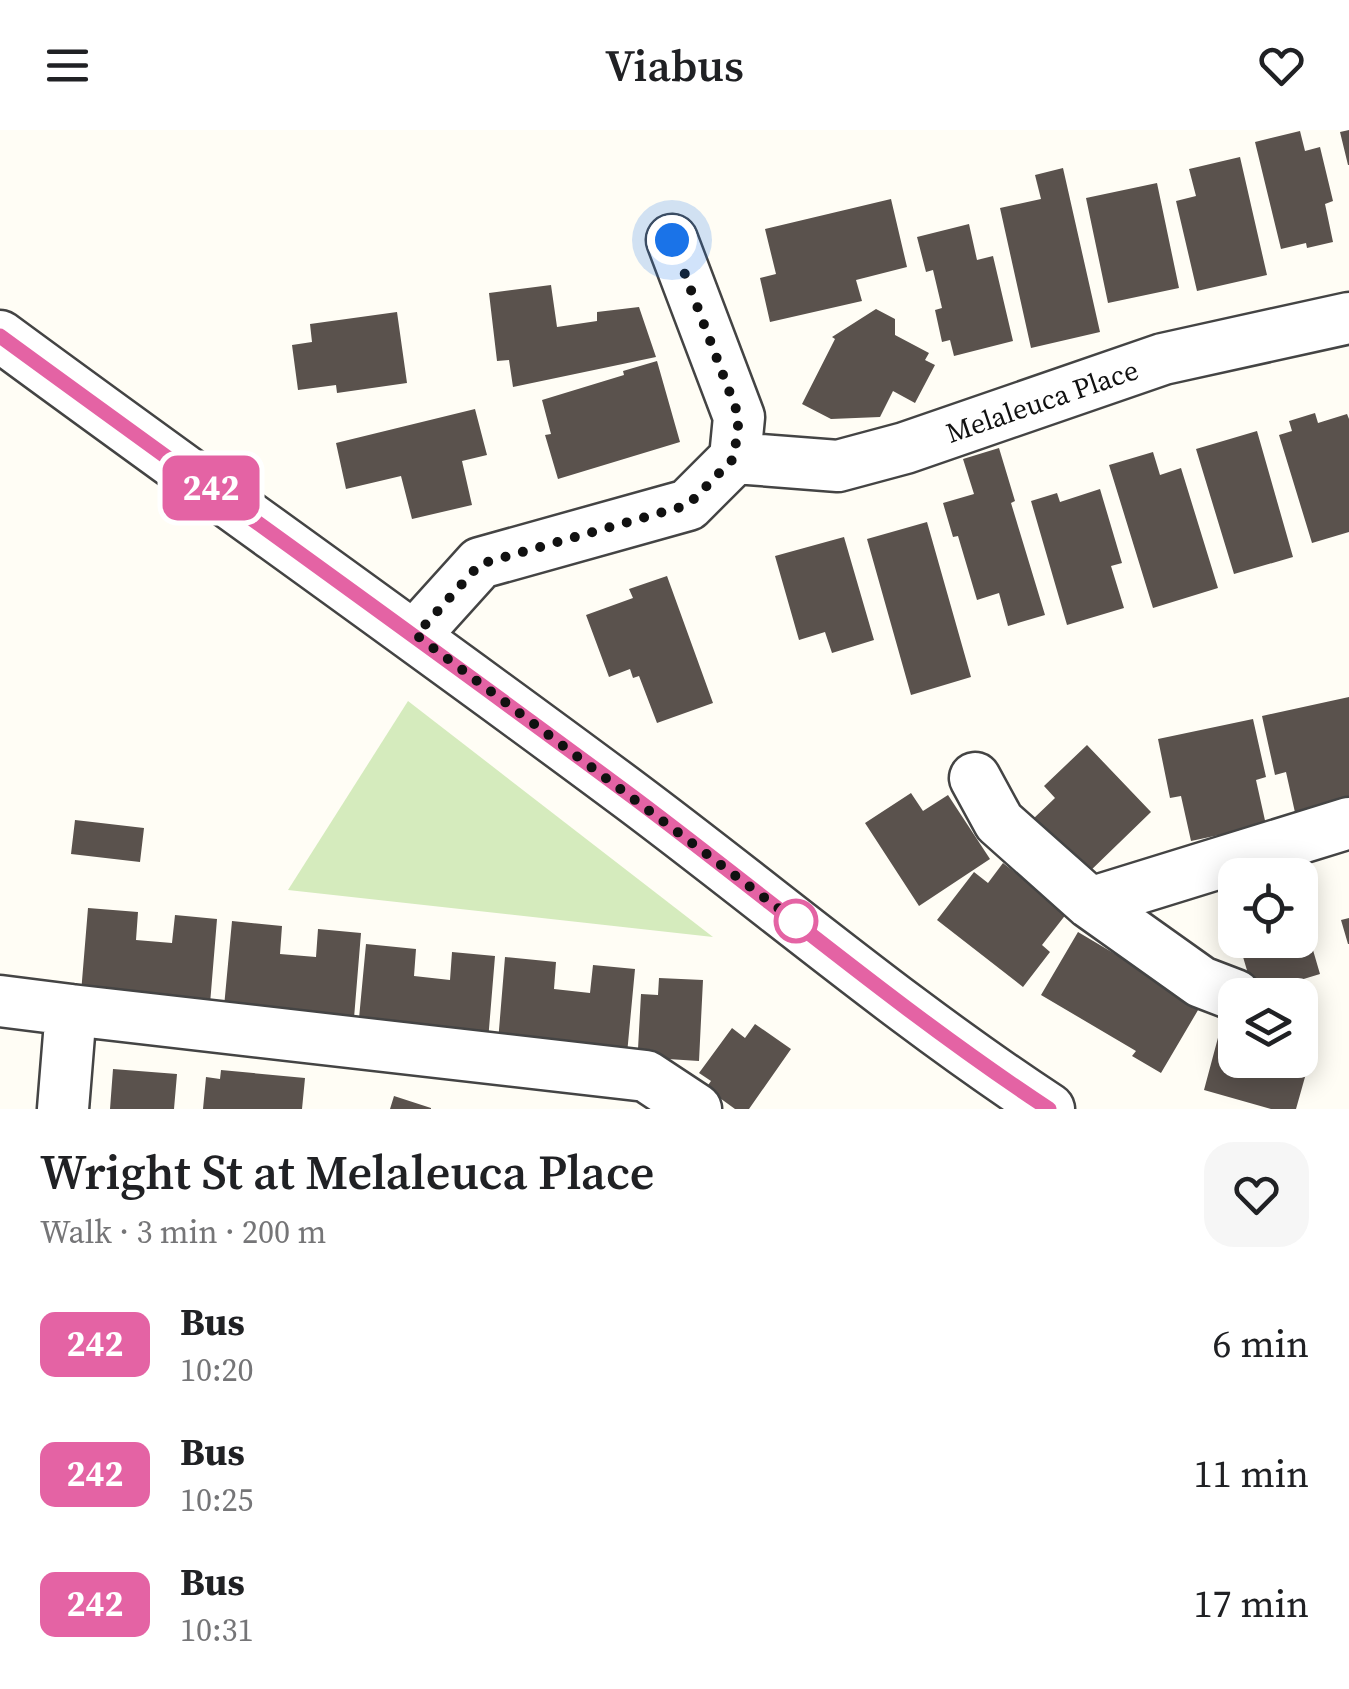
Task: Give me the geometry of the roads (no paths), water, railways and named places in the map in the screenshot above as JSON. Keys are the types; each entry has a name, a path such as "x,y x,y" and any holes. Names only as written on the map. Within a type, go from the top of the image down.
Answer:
{"street":[{"path":"416,635 480,564 688,505 734,458 739,417 672,240"},
{"name":"Melaleuca Place","path":"734,458 838,466 905,448 1164,359 1349,318"},
{"path":"0,336 416,635 978,1062 1049,1109"},
{"path":"975,778 999,822 1090,903 1200,982 1218,989"},
{"path":"1090,903 1349,823"},
{"path":"0,1001 646,1076 696,1109"},
{"path":"63,1109 72,1010"}]}
